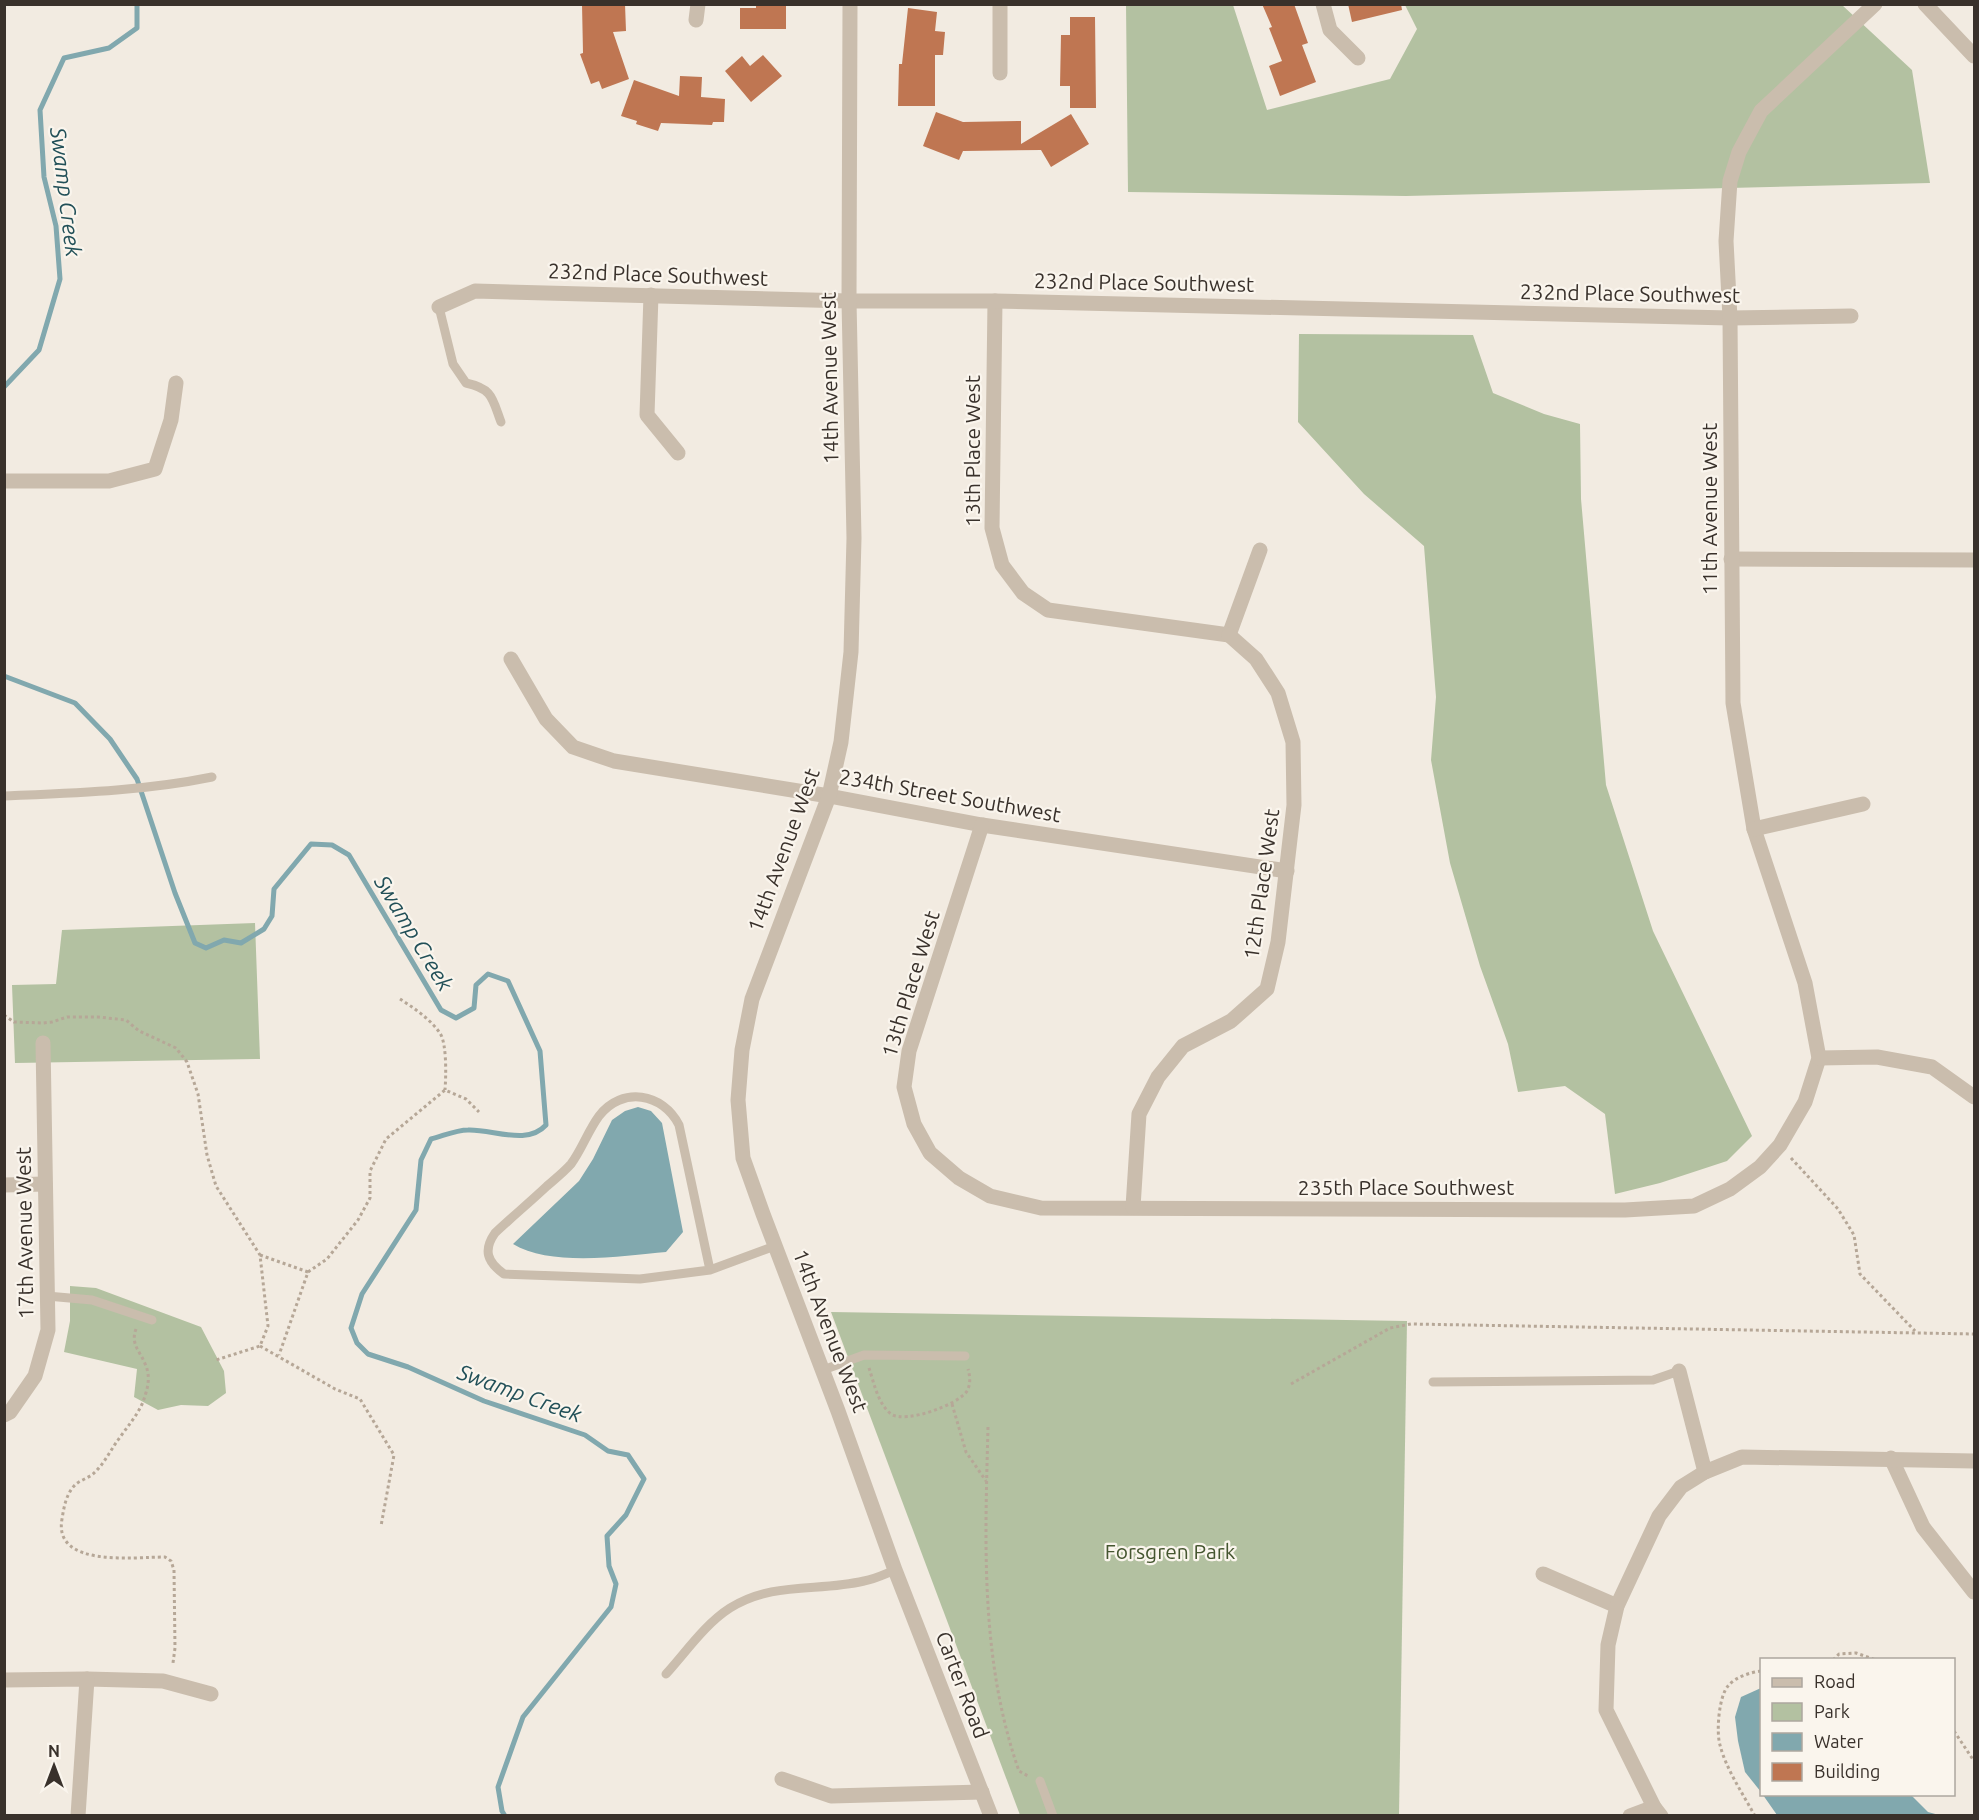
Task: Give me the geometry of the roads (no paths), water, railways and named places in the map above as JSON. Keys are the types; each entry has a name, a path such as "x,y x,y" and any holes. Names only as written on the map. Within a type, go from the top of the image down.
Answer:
{"street":[{"path":"696,20 698,4"},
{"name":"14th Avenue West","path":"850,4 849,301 854,538 852,652 841,742 830,796 752,999 742,1050 738,1100 743,1158 895,1570"},
{"path":"1000,4 1000,73"},
{"path":"1323,4 1330,30 1358,58"},
{"name":"11th Avenue West","path":"1819,1058 1805,983 1754,829 1733,703 1730,318 1727,229 1730,181 1738,152 1761,111 1875,4"},
{"path":"1925,4 1974,56"},
{"name":"232nd Place Southwest","path":"440,308 475,291 849,301 995,301 1730,318 1851,316"},
{"path":"651,295 647,415 678,453"},
{"name":"13th Place West","path":"995,301 992,528 1002,565 1023,593 1048,610 1229,635"},
{"path":"4,481 109,481 155,469 171,420 176,383"},
{"path":"1229,635 1260,550"},
{"path":"1731,559 1974,561"},
{"name":"12th Place West","path":"1133,1207 1139,1114 1158,1077 1184,1046 1231,1021 1267,989 1278,942 1294,805 1293,742 1278,693 1256,659 1229,635"},
{"name":"234th Street Southwest","path":"511,659 546,719 573,747 614,760 830,796 982,825 1287,871"},
{"path":"1754,829 1863,804"},
{"name":"13th Place West","path":"930,1154 914,1124 904,1087 909,1051 982,825"},
{"name":"17th Avenue West","path":"7,1414 35,1376 48,1330 43,1043"},
{"path":"1819,1058 1877,1057 1932,1067 1974,1096"},
{"name":"235th Place Southwest","path":"930,1154 959,1178 990,1196 1041,1208 1625,1210 1694,1206 1730,1189 1760,1167 1780,1145 1805,1102 1819,1058"},
{"path":"4,1185 45,1184"},
{"path":"1679,1371 1705,1472"},
{"path":"1630,1815 1658,1811 1606,1710 1608,1645 1617,1606 1659,1516 1681,1487 1705,1472 1742,1457 1974,1461"},
{"path":"1891,1458 1923,1527 1974,1592"},
{"name":"Carter Road","path":"895,1570 991,1815"},
{"path":"1543,1574 1617,1606"},
{"path":"78,1815 87,1679"},
{"path":"4,1680 87,1679 163,1682 212,1694"},
{"path":"782,1779 831,1796 981,1792"}],"lane":[{"path":"440,308 453,364 466,383 480,386 491,395 501,422"},
{"path":"4,796 114,790 179,784 212,777"},
{"path":"710,1270 679,1125 673,1114 663,1104 648,1097 631,1097 614,1103 600,1115 570,1164 495,1233 488,1243 489,1256 494,1267 504,1274 640,1279 710,1270 775,1246"},
{"path":"47,1296 92,1300 152,1320"},
{"path":"823,1370 864,1355 965,1356"},
{"path":"1433,1382 1653,1380 1679,1371"},
{"path":"666,1674 702,1633 729,1609 753,1596 774,1590 864,1581 895,1570"},
{"path":"1040,1781 1053,1815"}],"water":[{"path":"638,1107 651,1111 662,1123 683,1232 666,1252 567,1258 547,1256 513,1244 579,1181 593,1159 612,1120 625,1111"},
{"path":"1760,1689 1760,1791 1745,1772 1738,1741 1735,1717 1741,1697"},
{"path":"1764,1796 1912,1796 1928,1812 1939,1815 1777,1815"}],"waterway":[{"name":"Swamp Creek","path":"4,387 39,350 60,279 56,226 44,177 40,110 64,58 109,48 137,28 137,4"},
{"name":"Swamp Creek","path":"4,676 75,703 110,739 137,779 175,893 195,943 206,948 224,940 241,943 264,929 272,916 274,889 311,844 332,845 349,855 441,1010 456,1018 474,1008 476,985 488,974 508,981 540,1051 546,1125 538,1131 520,1136 468,1130 431,1139 421,1160 416,1210 362,1294 351,1328 357,1343 368,1354 408,1367 484,1401 585,1435 608,1451 628,1455 644,1479 626,1515 607,1536 609,1566 616,1584 611,1607 523,1717 498,1787 505,1816"}],"park label":[{"name":"Forsgren Park","path":"1170,1552"}]}
